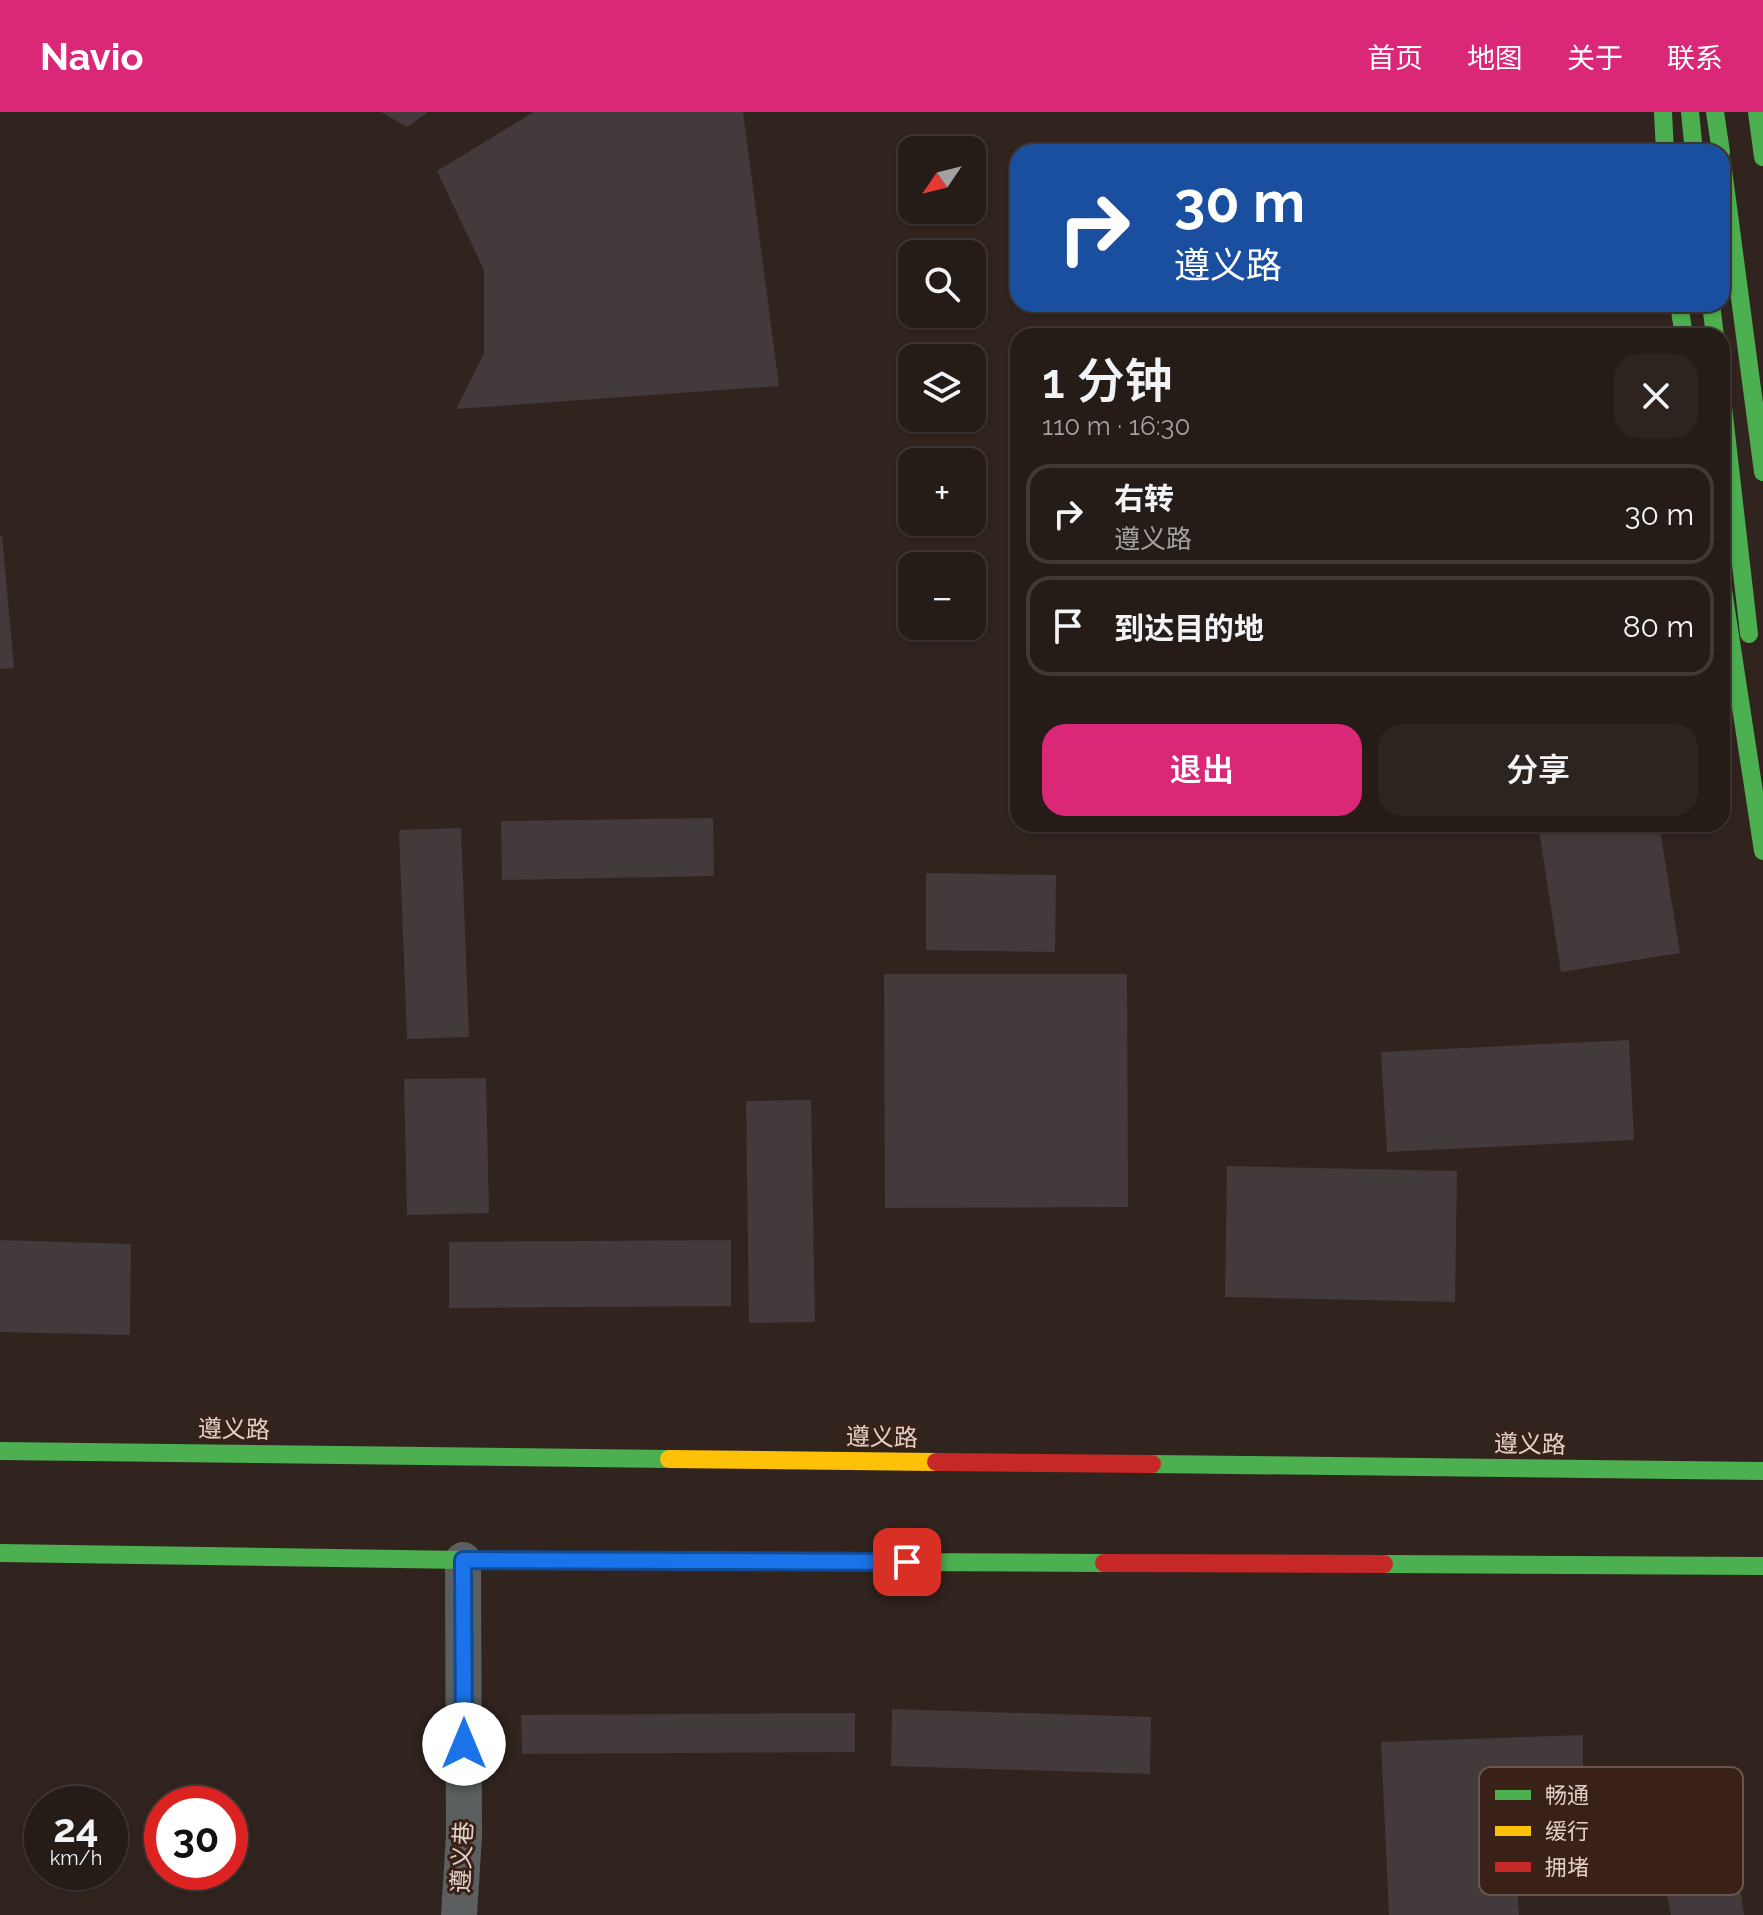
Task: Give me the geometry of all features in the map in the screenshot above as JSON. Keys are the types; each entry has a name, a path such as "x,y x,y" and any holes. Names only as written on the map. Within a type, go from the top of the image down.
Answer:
{"main road":[{"path":"1663,112 1665,144"},
{"path":"1690,112 1693,144"},
{"path":"1715,112 1720,144"},
{"path":"1757,112 1763,157"},
{"path":"1730,222 1763,472"},
{"path":"1730,467 1763,759"},
{"path":"1730,635 1763,851"},
{"name":"遵义路","path":"0,1451 1763,1471"},
{"path":"0,1553 463,1560 1763,1566"}],"street":[{"name":"遵义巷","path":"459,1915 464,1836 463,1560"}],"building":[{"path":"381,112 428,112 407,127"},
{"path":"534,112 743,112 779,386 456,409 484,354 484,270 437,171"},
{"path":"0,536 14,668 0,669"},
{"path":"713,818 714,876 502,880 501,821"},
{"path":"461,828 469,1037 407,1039 399,830"},
{"path":"1539,832 1660,832 1680,953 1561,972"},
{"path":"926,873 1056,875 1055,952 926,950"},
{"path":"884,974 1127,974 1128,1207 885,1208"},
{"path":"1629,1040 1634,1140 1387,1152 1381,1052"},
{"path":"486,1078 489,1213 407,1215 404,1079"},
{"path":"811,1100 815,1322 749,1323 746,1101"},
{"path":"1227,1166 1457,1171 1455,1302 1225,1297"},
{"path":"0,1240 131,1244 130,1335 0,1332"},
{"path":"731,1240 731,1306 449,1308 449,1242"},
{"path":"892,1709 1151,1717 1150,1774 891,1766"},
{"path":"855,1713 855,1752 522,1754 521,1715"},
{"path":"1583,1735 1583,1767 1479,1767 1479,1895 1518,1895 1519,1915 1389,1915 1381,1742"},
{"path":"1667,1895 1741,1895 1744,1915 1671,1915"}],"traffic: fast":[{"path":"1663,112 1665,144"},
{"path":"1690,112 1693,144"},
{"path":"1715,112 1720,144"},
{"path":"1757,112 1763,157"},
{"path":"1730,222 1763,472"},
{"path":"1680,312 1683,328"},
{"path":"1712,312 1714,328"},
{"path":"1730,468 1749,634"},
{"path":"1730,635 1763,851"},
{"path":"0,1451 669,1459"},
{"path":"1152,1464 1763,1471"},
{"path":"0,1553 463,1560 1104,1563"},
{"path":"1384,1564 1763,1566"}],"traffic: slow":[{"path":"669,1459 936,1462"}],"traffic: jam":[{"path":"936,1462 1152,1464"},
{"path":"1104,1563 1384,1564"}],"route":[{"path":"464,1744 463,1560 907,1562"}]}
